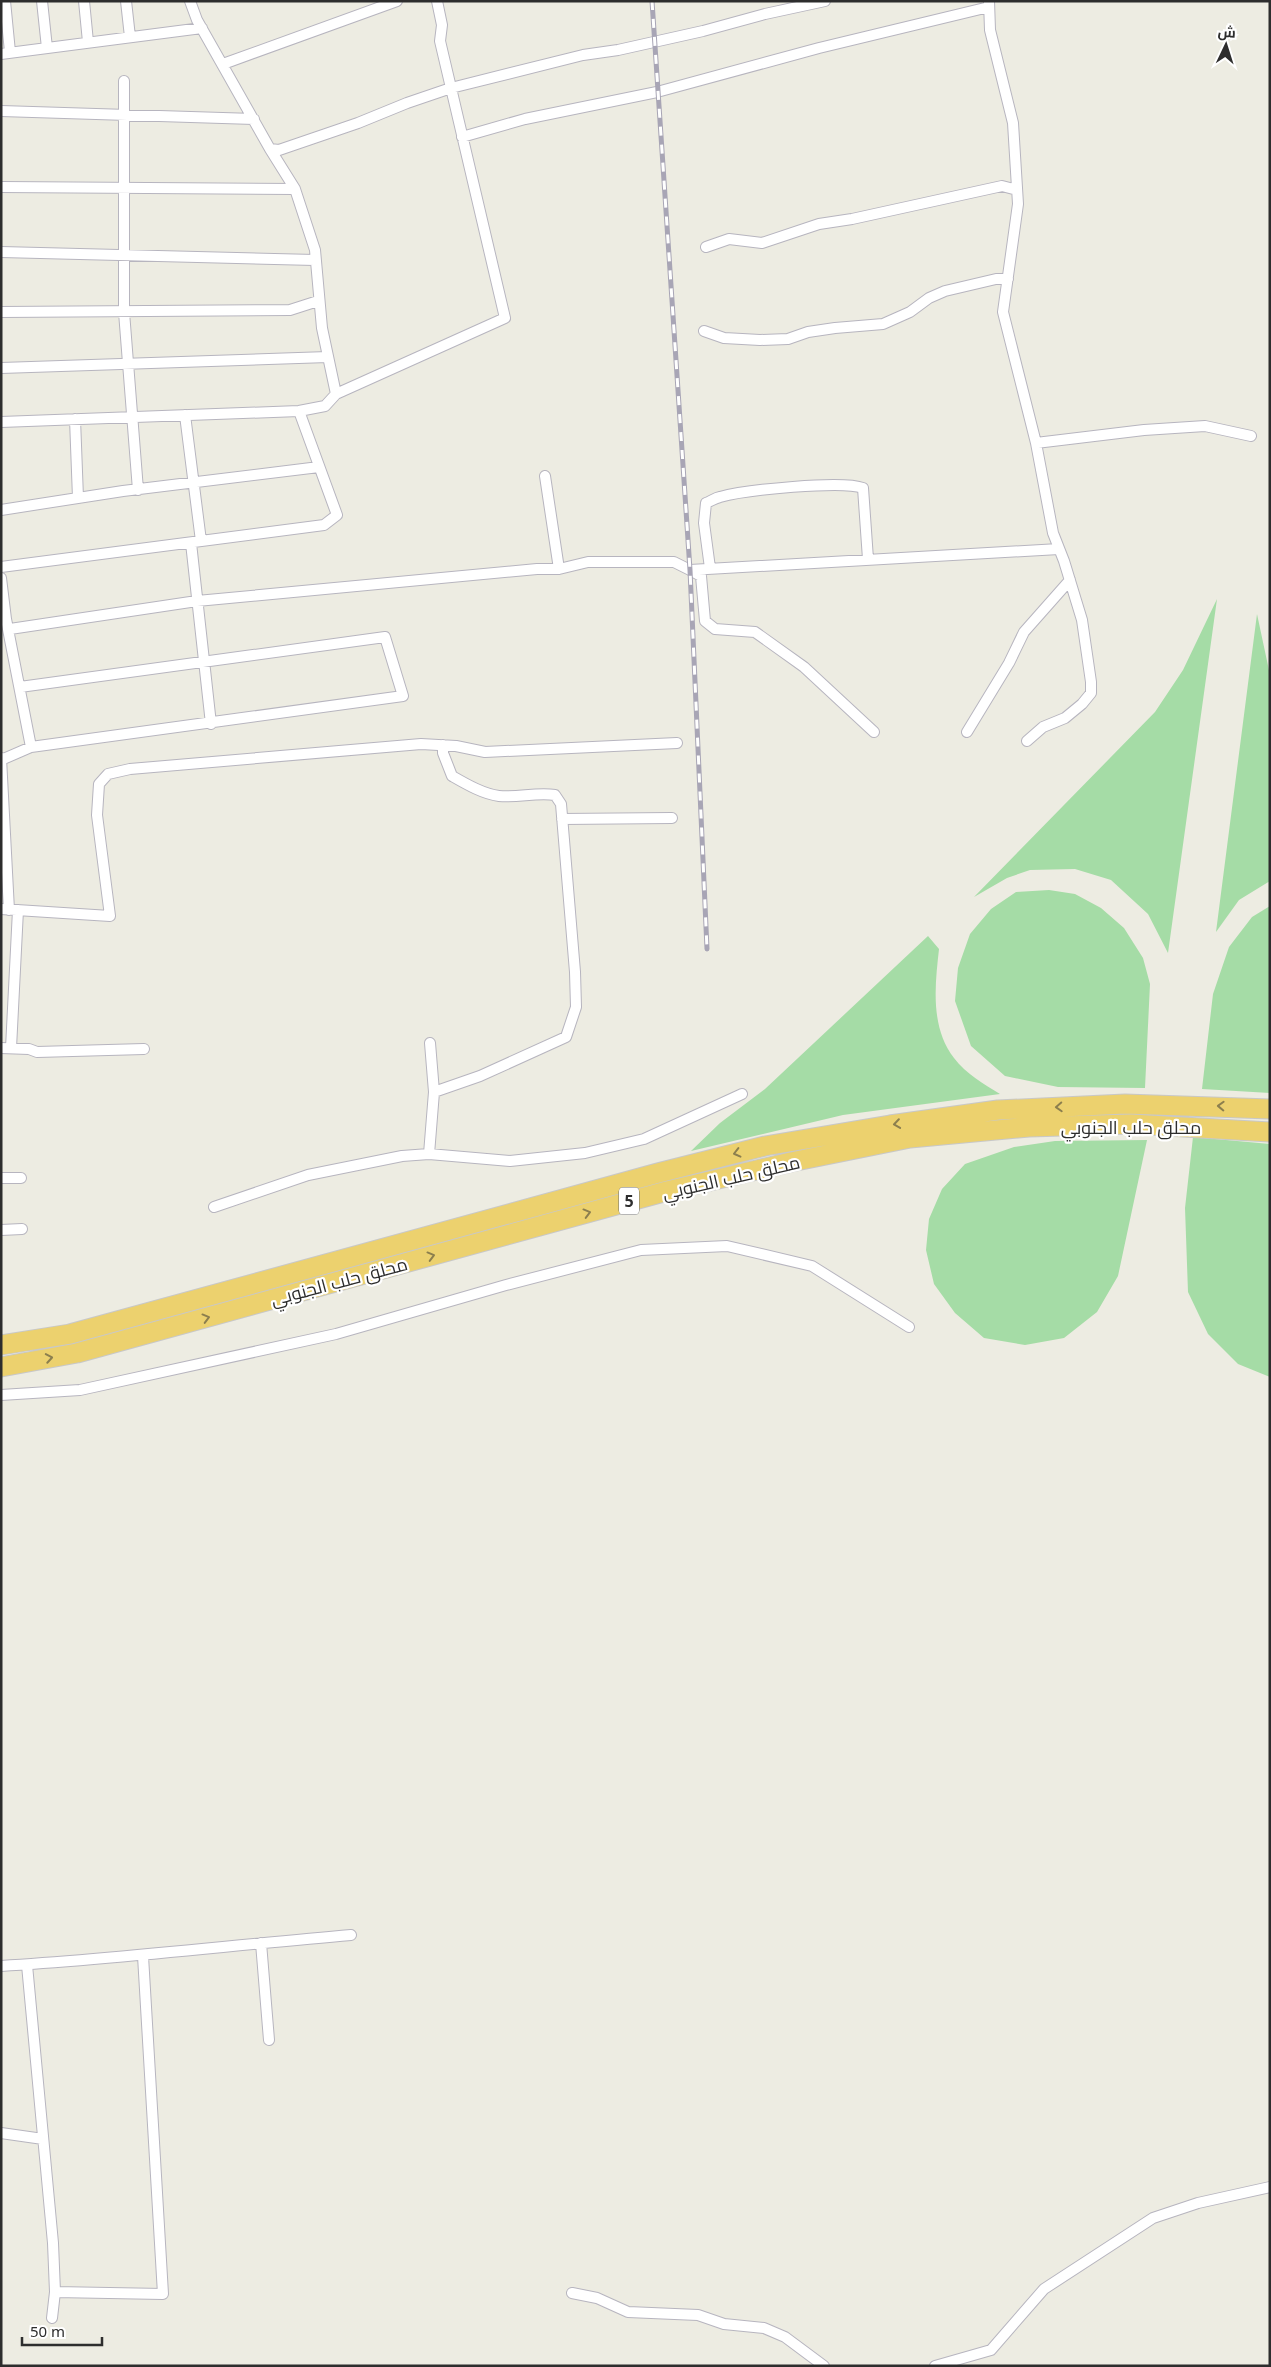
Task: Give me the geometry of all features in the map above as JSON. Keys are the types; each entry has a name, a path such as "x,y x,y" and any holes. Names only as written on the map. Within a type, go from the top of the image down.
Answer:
{"highway":[{"name":"محلق حلب الجنوبي","path":"1,1345 70,1334 658,1173 765,1146 890,1125 998,1110 1124,1104 1270,1109"},
{"name":"محلق حلب الجنوبي","path":"1,1367 77,1353 667,1191 791,1162 910,1138 1029,1127 1130,1124 1270,1132"}],"street":[{"path":"5,1 6,53 202,28"},
{"path":"42,1 47,48"},
{"path":"84,1 88,42"},
{"path":"126,1 130,37"},
{"path":"190,1 202,28 270,149 295,189 315,250 318,301 336,394"},
{"path":"223,64 397,1"},
{"path":"1,422 299,411 325,406 336,394 505,318 450,88 440,41 442,25 437,1"},
{"path":"270,149 279,150 332,133 450,88 583,55 636,46 825,1"},
{"path":"462,137 525,118 657,92 989,4 990,30 1013,123 1018,204 1003,312 1036,443 1053,533 1082,620 1091,682 1090,693 1082,704 1065,718 1043,727 1027,741"},
{"path":"124,81 124,312 138,490"},
{"path":"1,111 254,119"},
{"path":"706,247 729,239 762,243 818,224 852,219 1002,186 1017,190"},
{"path":"1,187 295,189"},
{"path":"1,252 315,260"},
{"path":"704,331 724,338 760,340 788,338 808,332 835,328 883,324 910,312 929,298 945,290 996,279 1008,279"},
{"path":"1,312 290,310 318,301"},
{"path":"1,368 328,357"},
{"path":"1,567 324,525 336,515 299,411"},
{"path":"185,415 195,482 197,601 211,724"},
{"path":"75,420 78,498"},
{"path":"1036,443 1144,430 1205,426 1251,436"},
{"path":"1,510 195,482 319,467"},
{"path":"545,476 559,569"},
{"path":"710,568 704,522 706,503 718,497 743,493 822,486 854,485 863,488 868,559"},
{"path":"690,570 1059,549"},
{"path":"10,629 197,601 283,591 537,569 559,569 588,562 674,562 701,576 705,621 708,626 714,629 755,632 804,667 874,732"},
{"path":"1,578 4,619 10,629 30,747"},
{"path":"967,732 1009,663 1024,632 1070,580"},
{"path":"20,688 385,637 403,696 211,724 30,747 1,759 9,910 6,1048 29,1049 37,1052 144,1049"},
{"path":"9,910 110,916 97,815 99,784 108,774 130,769 412,745 443,745 485,752 678,744"},
{"path":"434,1092 480,1076 566,1037 576,1007 575,972 561,804 555,795 541,793 499,796 471,786 452,776 443,753 443,745"},
{"path":"562,818 672,818"},
{"path":"429,1154 434,1092 430,1043"},
{"path":"214,1207 308,1175 365,1162 429,1154 510,1161 585,1153 644,1139 742,1094"},
{"path":"1,1178 21,1178"},
{"path":"1,1230 22,1229"},
{"path":"1,1395 80,1390 336,1334 506,1285 641,1250 727,1246 812,1266 909,1327"},
{"path":"1,1966 143,1956 351,1935"},
{"path":"261,1943 269,2040"},
{"path":"55,2292 164,2294 143,1956"},
{"path":"27,1964 53,2243 55,2292 52,2318"},
{"path":"1,2133 43,2139"},
{"path":"935,2366 991,2350 1044,2289 1153,2218 1198,2203 1270,2187"},
{"path":"572,2293 597,2298 628,2312 698,2315 724,2324 764,2328 785,2337 824,2366"}],"green space":[{"path":"1217,599 1168,953 1148,914 1111,880 1075,869 1030,870 1007,878 974,897 1155,712 1183,670"},
{"path":"1257,614 1270,675 1270,881 1239,900 1216,932"},
{"path":"1049,890 1075,894 1101,908 1124,928 1143,958 1150,984 1145,1088 1058,1087 1005,1076 971,1046 955,1001 958,968 970,934 991,909 1016,892"},
{"path":"1270,906 1270,1093 1202,1089 1213,994 1229,947 1252,917"},
{"path":"928,936 939,949 936,1005 941,1033 946,1046 964,1069 1000,1094 843,1115 691,1151 720,1123 765,1089"},
{"path":"1193,1137 1270,1144 1270,1377 1238,1364 1208,1334 1188,1292 1185,1208"},
{"path":"1147,1140 1118,1276 1097,1312 1064,1338 1025,1345 984,1338 955,1313 934,1284 926,1250 929,1219 942,1189 965,1164 1014,1147 1055,1141"}],"railway":[{"path":"652,1 690,570 707,949"}]}
